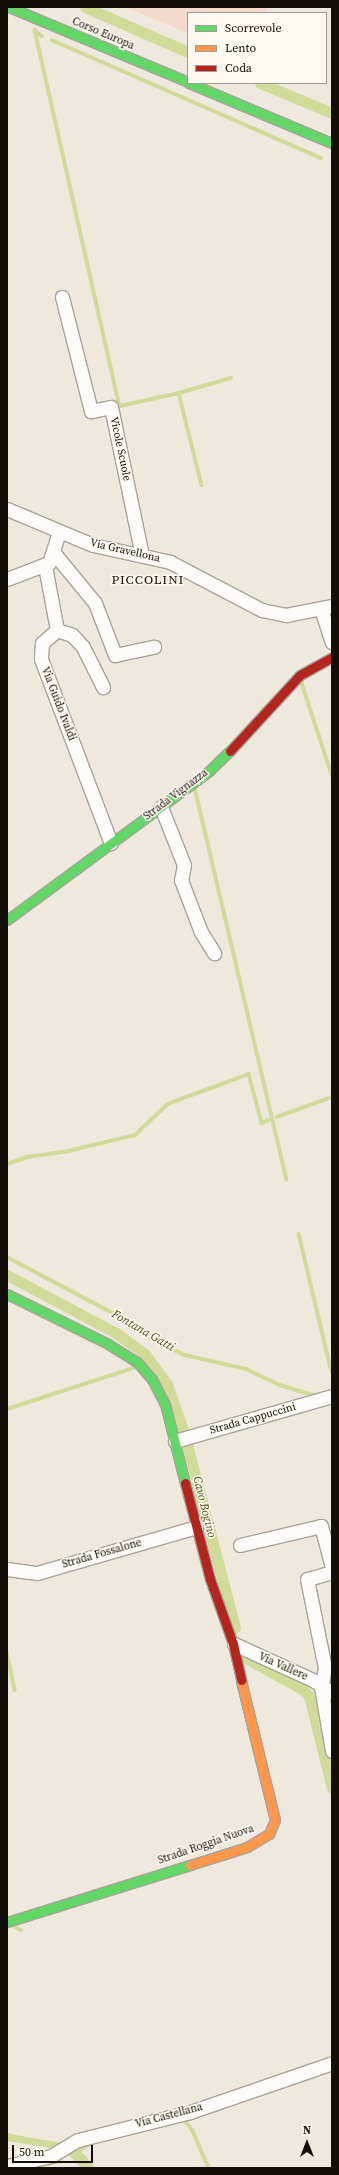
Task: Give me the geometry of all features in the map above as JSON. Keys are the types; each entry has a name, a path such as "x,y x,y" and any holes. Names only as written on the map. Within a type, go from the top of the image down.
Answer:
{"street":[{"name":"Corso Europa","path":"9,7 187,82"},
{"name":"Corso Europa","path":"191,84 332,143"},
{"name":"Vicole Scuole","path":"62,297 91,411 111,407 142,556"},
{"name":"Via Gravellona","path":"7,509 93,545 170,562 262,610 286,615 326,607"},
{"path":"59,532 53,552 45,566 57,630 72,635 83,647 103,687"},
{"path":"53,552 95,603 115,655 154,647"},
{"path":"7,579 45,566"},
{"path":"326,607 332,642"},
{"name":"Via Guido Ivaldi","path":"57,630 42,643 42,659 111,843"},
{"name":"Strada Vignazza","path":"7,920 209,771 244,737 300,675 332,657"},
{"path":"161,806 184,865 181,880 201,932 214,953"},
{"name":"Strada Roggia Nuova","path":"7,1294 108,1344 137,1362 152,1379 165,1404 196,1526 224,1626 233,1644 273,1810 274,1824 269,1834 247,1847 7,1922"},
{"name":"Strada Cappuccini","path":"174,1441 332,1396"},
{"name":"Strada Fossalone","path":"7,1569 37,1573 196,1526"},
{"path":"240,1545 321,1526 332,1567"},
{"path":"332,1572 307,1579 325,1668 332,1751"},
{"name":"Via Vallere","path":"233,1644 313,1680 327,1690"},
{"name":"Via Castellana","path":"7,2166 50,2156 78,2140 190,2112 332,2063"}],"shaded area":[{"path":"125,7 265,7 267,12 187,12 187,33"},
{"path":"7,2133 64,2143 57,2149 7,2141"},
{"path":"78,2150 86,2156 94,2168 81,2168 72,2156"}],"waterway":[{"path":"85,7 187,52"},
{"path":"35,30 120,406 179,393 202,485"},
{"path":"35,30 42,36"},
{"path":"52,40 321,158"},
{"path":"262,84 332,113"},
{"path":"179,393 231,378"},
{"path":"302,683 332,775"},
{"path":"195,788 287,1179"},
{"path":"7,1164 27,1157 64,1152 135,1135 168,1104 249,1074 262,1123 271,1119"},
{"path":"277,1117 332,1097"},
{"path":"299,1234 332,1372"},
{"name":"Fontana Gatti","path":"7,1257 126,1320 154,1340 185,1355 246,1369 280,1385 315,1396"},
{"name":"Cavo Bogino","path":"7,1275 116,1333 145,1354 167,1384 184,1433 235,1627"},
{"path":"7,1409 134,1368"},
{"name":"Cavo Bogino","path":"239,1644 241,1652 246,1658 302,1689 309,1696 332,1788"},
{"path":"7,1652 15,1690"},
{"path":"14,1926 21,1930"},
{"path":"182,2121 185,2120 193,2131 209,2168"},
{"path":"71,2155 94,2142"},
{"path":"59,2147 72,2150 88,2168"},
{"path":"38,2166 60,2161"}],"traffic: fast":[{"path":"9,7 187,82"},
{"path":"191,84 332,143"},
{"path":"7,920 209,771 230,751"},
{"path":"7,1294 108,1344 137,1362 152,1379 165,1404 185,1483"},
{"path":"7,1922 190,1865"}],"traffic: slow":[{"path":"190,1865 247,1847 269,1834 275,1820 241,1680"}],"traffic: jam":[{"path":"230,751 300,675 332,657"},
{"path":"185,1483 210,1579 233,1644 241,1680"}],"district":[{"name":"PICCOLINI","path":"148,580"}]}
